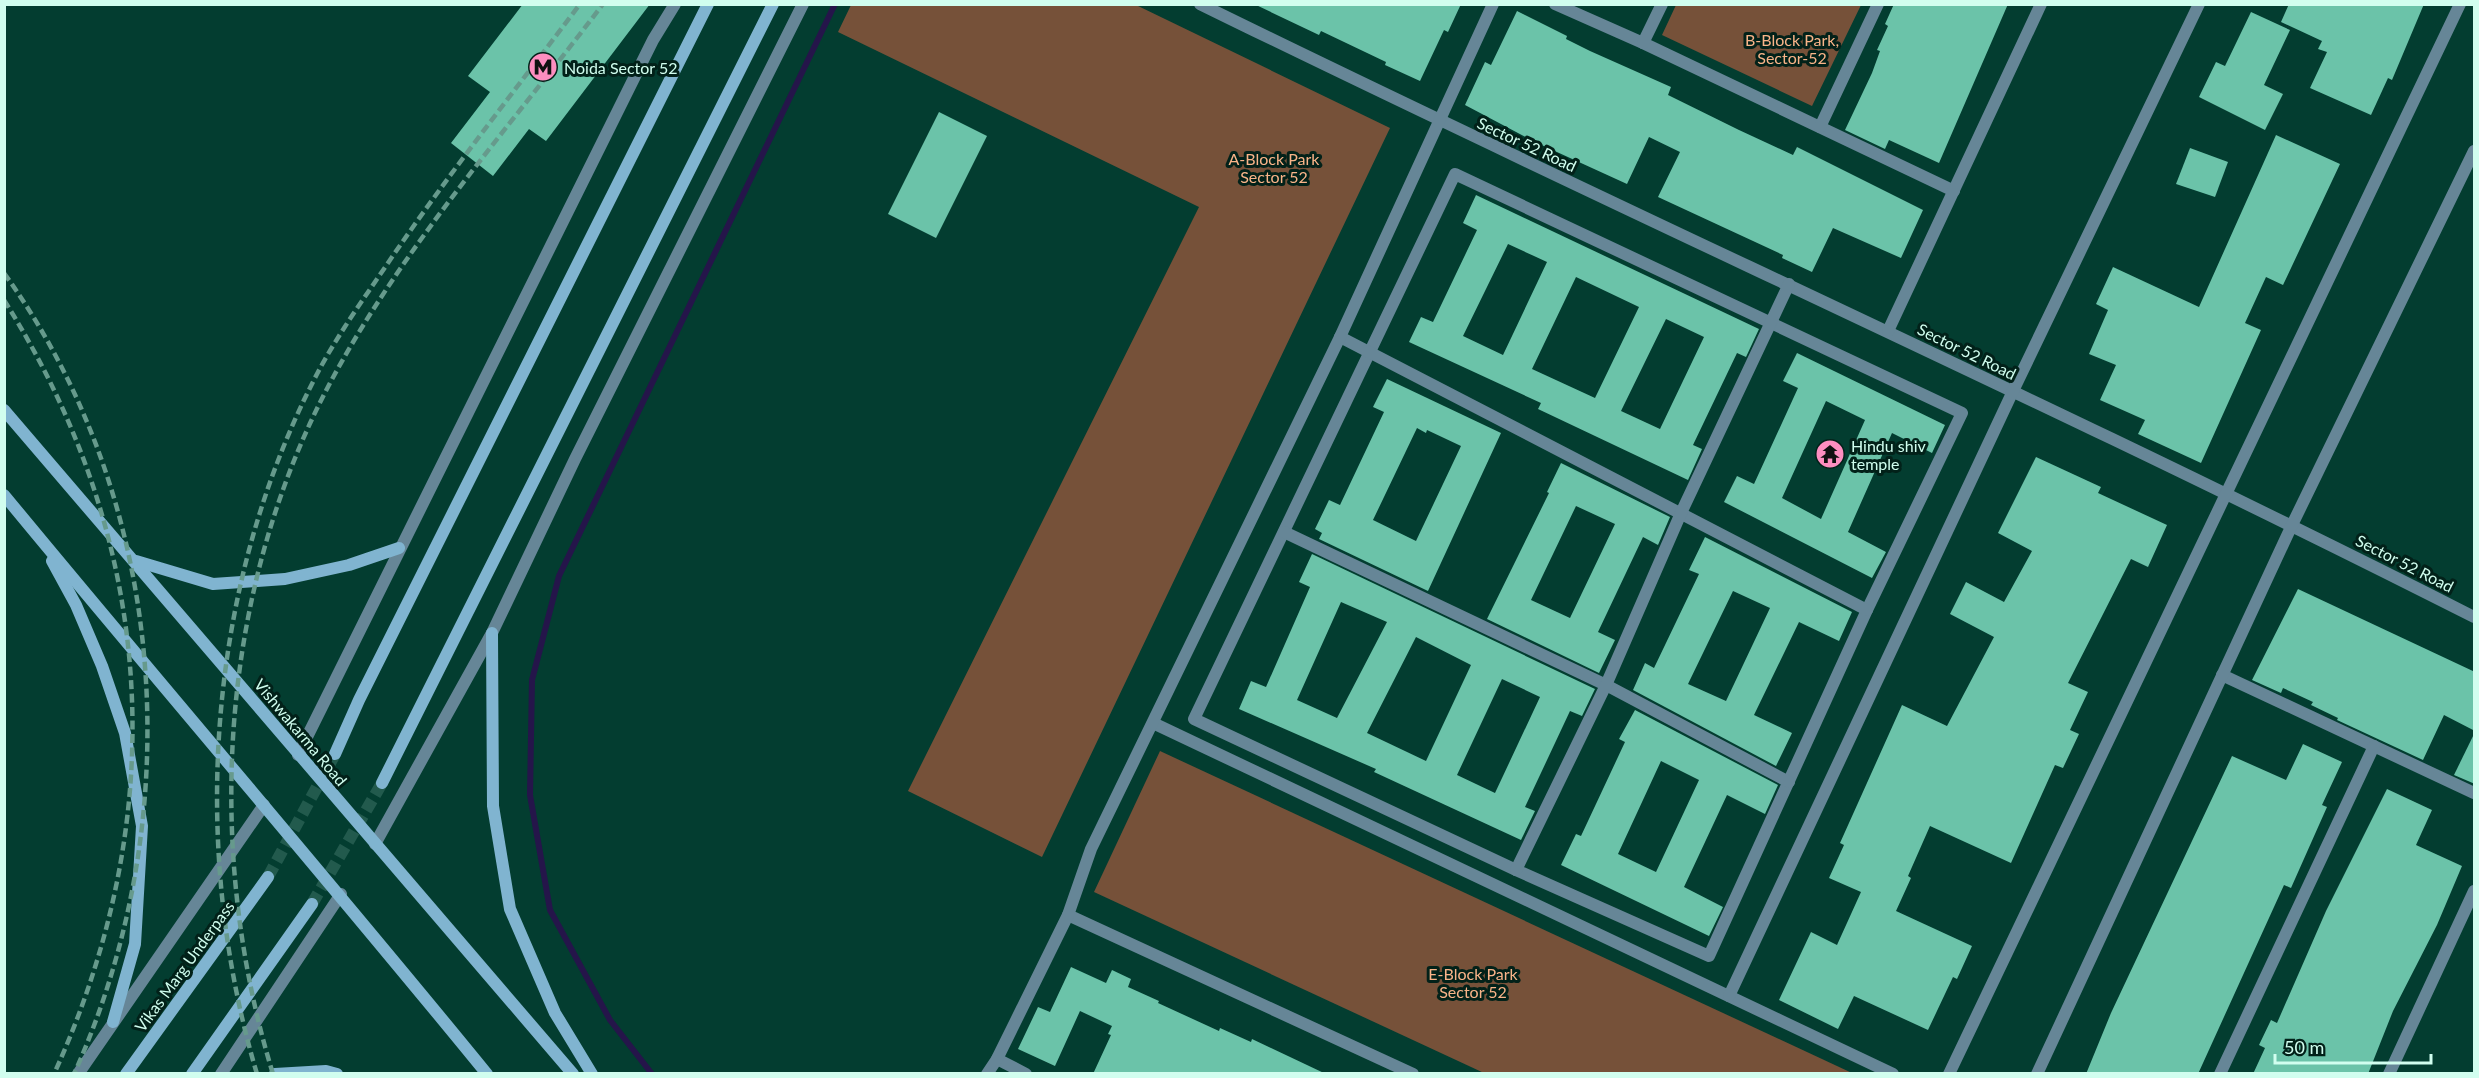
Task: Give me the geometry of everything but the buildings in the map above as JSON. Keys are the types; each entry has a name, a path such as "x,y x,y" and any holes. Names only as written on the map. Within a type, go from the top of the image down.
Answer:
{"main road":[{"path":"335,754 359,700 708,4"},
{"path":"382,783 773,4"},
{"name":"Vishwakarma Road","path":"4,410 573,1074"},
{"path":"4,495 264,806 341,894 487,1074"},
{"path":"40,538 76,605 102,666 125,733 142,826 135,944 113,1022"},
{"path":"135,561 213,584 285,579 349,565 399,548"},
{"path":"492,633 493,806 510,909 555,1013 592,1074"},
{"name":"Vikas Marg Underpass","path":"126,1074 268,877"},
{"path":"192,1074 312,904"},
{"path":"275,1074 326,1071 337,1074"}],"street":[{"path":"298,755 653,40 675,4"},
{"path":"375,844 492,633 575,459 802,4"},
{"name":"Sector 52 Road","path":"1200,4 1441,123 1789,284 2226,493 2475,617"},
{"path":"987,1074 997,1059 1068,915 1091,849 1340,338 1441,123 1493,4"},
{"path":"1555,4 1643,42 1954,191"},
{"path":"1643,42 1662,4"},
{"path":"1821,127 1878,4"},
{"path":"1888,331 2041,4"},
{"path":"1729,996 2013,391 2199,4"},
{"path":"1949,1074 2460,4"},
{"path":"2037,1074 2292,525 2475,151"},
{"path":"1455,174 1962,413 1867,610 1709,956 1516,870 1194,719 1370,352 1455,174"},
{"path":"1516,870 1606,685 1681,513 1789,284"},
{"path":"1340,338 1867,610"},
{"path":"1284,532 1606,685 1789,782"},
{"path":"2222,675 2475,793"},
{"path":"1153,723 1893,1074"},
{"path":"2220,1074 2374,746"},
{"path":"78,1074 264,806"},
{"path":"2389,1074 2475,891"},
{"path":"221,1074 341,894"},
{"path":"1068,915 1413,1074"},
{"path":"997,1059 1026,1074"}],"green space":[{"name":"B-Block Park, Sector-52","path":"1676,4 1861,5 1812,106 1662,35"},
{"name":"A-Block Park Sector 52","path":"851,5 1136,5 1390,128 1042,857 908,791 1199,207 838,32"},
{"name":"E-Block Park Sector 52","path":"1160,751 1852,1073 1484,1073 1094,892"}],"waterway":[{"path":"652,1074 610,1020 550,910 530,795 532,680 559,576 835,4"}],"tunnel":[{"path":"268,877 335,754"},
{"path":"312,904 382,783"}],"railway":[{"path":"257,1074 236,987 222,899 217,808 220,718 232,628 252,540 280,455 317,374 334,345 436,195 580,4"},
{"path":"273,1074 251,989 237,901 231,812 234,723 245,634 265,548 293,464 330,383 359,332 390,283 424,236 603,4"},
{"path":"4,273 59,363 101,459 130,560 145,663 147,768 135,873 111,975 74,1074"},
{"path":"4,300 55,392 93,486 118,582 131,680 131,778 118,877 92,976 54,1074"}],"place":[{"name":"Noida Sector 52","path":"543,67"},
{"name":"Hindu shiv temple","path":"1830,454"}]}
